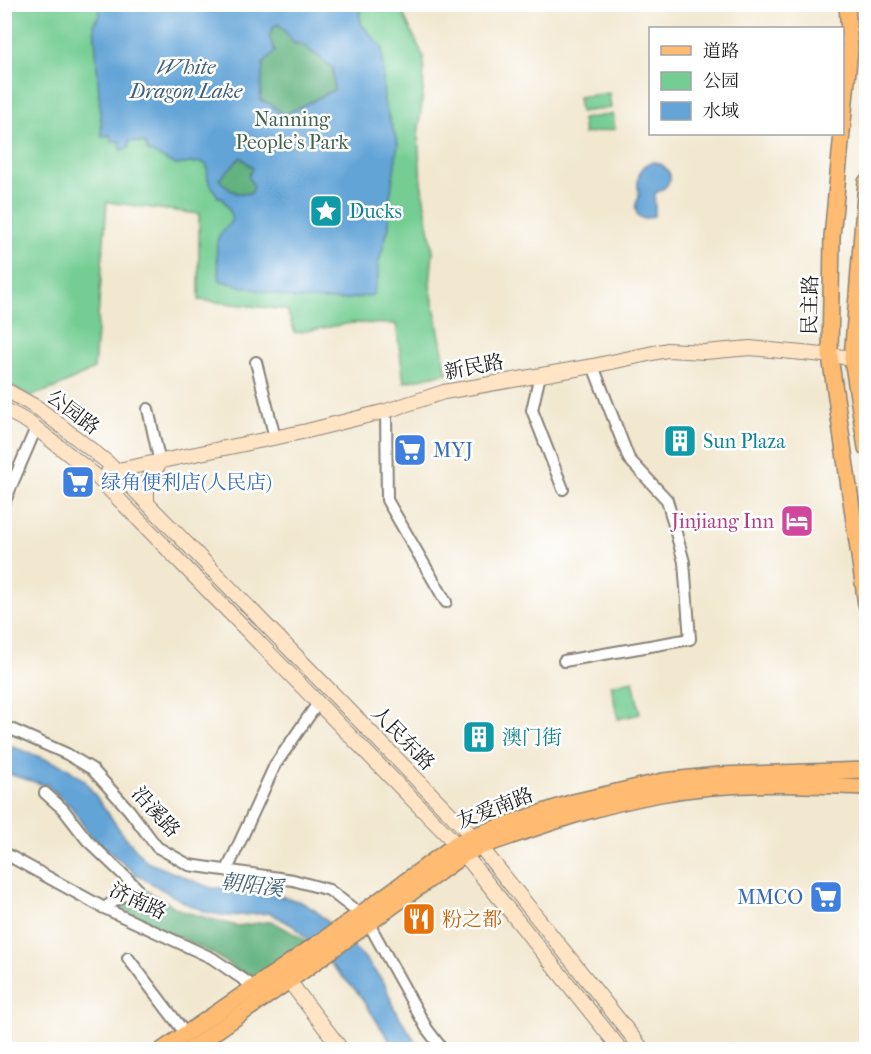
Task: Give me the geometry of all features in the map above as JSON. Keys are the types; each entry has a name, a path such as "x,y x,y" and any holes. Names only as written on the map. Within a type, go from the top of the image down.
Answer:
{"main road":[{"name":"民主路","path":"844,112 850,49 847,4"},
{"name":"民主路","path":"842,135 832,237 830,356 867,604"},
{"path":"867,182 859,358 867,448"},
{"name":"新民路","path":"95,475 275,438 386,411 444,392 593,366 668,350 705,352 750,348 859,358"},
{"name":"公园路","path":"4,388 38,408 115,471"},
{"name":"公园路","path":"4,409 36,428 95,475"},
{"path":"147,503 147,481 160,463"},
{"name":"人民东路","path":"115,471 476,842 643,1050"},
{"name":"人民东路","path":"95,475 461,849 621,1050"},
{"name":"友爱南路","path":"189,1050 461,849 573,801 663,781 718,775 867,770"},
{"name":"友爱南路","path":"476,842 660,794 717,786 781,784 867,787"},
{"path":"292,972 342,1050"},
{"name":"友爱南路","path":"162,1050 253,986 292,972"}],"street":[{"path":"256,362 275,438"},
{"path":"564,661 690,639 684,562 667,500 629,459 593,366"},
{"path":"540,375 532,410 563,489"},
{"path":"148,409 160,463"},
{"path":"386,411 387,500 446,602"},
{"path":"4,503 36,428"},
{"path":"227,870 275,765 318,704"},
{"name":"沿溪路","path":"4,726 67,754 92,769 129,810 157,847 189,865 293,880 328,890 362,921"},
{"path":"45,793 63,809 87,840 136,887 104,908"},
{"name":"济南路","path":"4,853 104,908 212,958 253,986"},
{"path":"362,921 427,1029 443,1050"},
{"path":"128,958 185,1034"}],"green space":[{"name":"Nanning People's Park","path":"4,5 399,5 424,58 418,136 421,182 433,251 430,285 447,373 404,382 396,324 352,323 295,333 287,310 199,300 199,214 107,202 94,369 55,388 31,396 5,383"},
{"path":"279,24 294,43 303,45 333,67 334,90 284,116 270,104 260,100 263,64 275,51 269,36 274,26"},
{"path":"609,93 611,108 580,112 578,97"},
{"path":"613,114 615,129 584,134 582,119"},
{"path":"240,157 253,168 254,187 251,193 232,192 219,179"},
{"path":"633,680 640,714 618,719 611,685"},
{"path":"138,886 182,911 237,926 272,921 300,937 307,944 254,982 212,953 108,903"}],"water":[{"name":"White Dragon Lake","path":"99,5 359,5 361,24 382,47 384,103 398,144 390,197 389,227 378,265 378,278 373,295 342,300 296,299 220,281 217,243 222,231 231,220 231,215 229,208 222,198 218,197 208,180 207,166 202,162 176,165 148,151 145,143 129,141 129,148 121,150 120,141 112,142 110,135 102,137 94,23 100,14","holes":["279,24 294,43 303,45 333,68 334,90 284,115 270,104 260,100 263,64 275,51 269,36 274,26","241,157 253,168 248,176 254,187 251,193 241,194 233,191 219,179"]},
{"path":"653,162 667,169 670,180 655,194 654,216 644,219 638,216 636,209 639,197 638,181 643,167"},
{"path":"5,744 64,766 85,781 122,833 147,862 211,888 254,888 301,902 315,910 363,956 385,984 394,1008 420,1049 395,1049 359,994 295,927 270,913 228,916 209,913 187,904 137,875 91,837 72,808 48,786 5,773"}],"place":[{"name":"Ducks","path":"326,211"},
{"name":"Sun Plaza","path":"680,441"},
{"name":"MYJ","path":"410,450"},
{"name":"绿角便利店(人民店)","path":"78,482"},
{"name":"Jinjiang Inn","path":"797,521"},
{"name":"澳门街","path":"479,737"},
{"name":"MMCO","path":"826,897"},
{"name":"粉之都","path":"419,919"}],"water label":[{"name":"朝阳溪","path":"252,885"}]}
